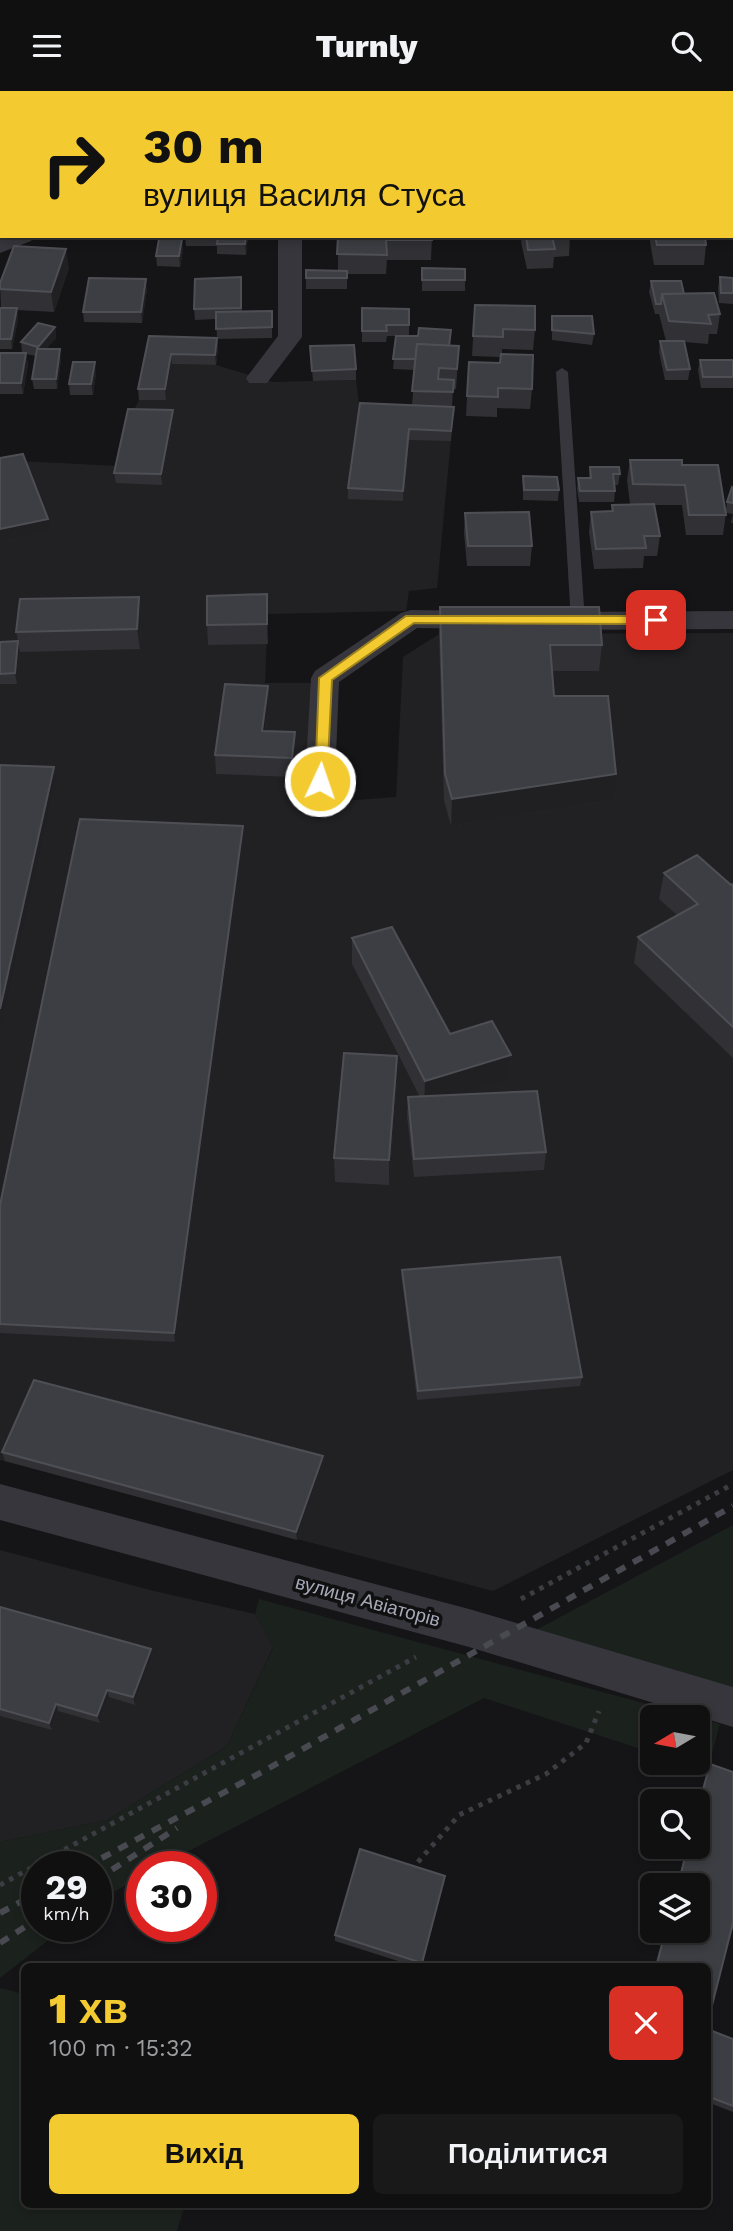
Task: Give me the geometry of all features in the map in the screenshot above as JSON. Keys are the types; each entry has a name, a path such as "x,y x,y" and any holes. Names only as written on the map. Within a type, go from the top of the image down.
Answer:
{"street":[{"path":"0,246 18,238"},
{"path":"258,378 290,337 290,238"},
{"path":"320,781 325,678 411,619 733,620"},
{"name":"вулиця Авіаторів","path":"0,1501 469,1628 733,1707"}],"lane":[{"path":"562,372 578,621"}],"path":[{"path":"0,1885 733,1484"},
{"path":"410,1871 459,1815 546,1774 586,1743 600,1709"}],"shaded area":[{"path":"172,364 216,365 273,382 356,380 360,413 453,418 437,588 409,591 406,611 268,614 265,683 315,683 302,804 396,797 403,657 439,634 733,633 733,1470 493,1591 0,1460 0,460 119,466 129,420 139,400 166,400"},
{"path":"733,1525 733,1689 530,1633"},
{"path":"0,1550 154,1591 255,1614 273,1647 227,1746 107,1820 0,1842"},
{"path":"259,1599 651,1705 640,1705 640,1749 484,1698 189,1851 126,1851 126,1885 112,1893 112,1851 21,1851 21,1942 46,1942 0,1978 0,1842 107,1820 227,1746 273,1648 255,1614"},
{"path":"710,1721 720,1724 710,1760"},
{"path":"0,1988 21,1993 21,2208 184,2208 177,2231 0,2231"}],"building":[{"path":"218,238 246,238 245,244 217,244"},
{"path":"338,238 432,238 386,240 387,255 337,254"},
{"path":"526,238 552,238 555,249 528,250"},
{"path":"655,238 705,238 706,245 657,245"},
{"path":"159,239 182,239 179,256 156,256"},
{"path":"14,246 66,249 51,292 0,289"},
{"path":"422,268 465,269 465,280 422,280"},
{"path":"306,270 347,271 347,278 306,278"},
{"path":"241,277 241,308 194,309 195,279"},
{"path":"720,277 733,278 733,293 721,293"},
{"path":"89,278 146,279 141,312 83,312"},
{"path":"651,281 681,281 684,294 662,294 661,304 656,304"},
{"path":"714,293 720,314 708,315 711,324 669,321 662,294"},
{"path":"475,305 535,306 535,330 503,329 503,337 473,336"},
{"path":"0,308 17,308 11,339 0,339"},
{"path":"362,308 409,309 409,325 386,325 387,331 362,331"},
{"path":"272,311 272,327 216,329 216,312"},
{"path":"552,316 592,316 594,334 552,330"},
{"path":"38,323 55,327 38,347 21,342"},
{"path":"419,328 451,330 449,346 417,344 416,359 393,359 396,336 418,336"},
{"path":"149,336 217,338 215,355 171,354 165,389 138,389"},
{"path":"660,341 684,341 690,369 667,370"},
{"path":"417,344 459,346 457,369 439,368 438,379 454,380 453,392 412,391"},
{"path":"354,345 356,369 312,371 310,346"},
{"path":"37,349 60,349 56,379 32,379"},
{"path":"0,353 26,353 21,383 0,383"},
{"path":"501,354 533,355 532,389 498,388 498,397 467,396 469,362 500,363"},
{"path":"700,360 733,360 733,377 703,377"},
{"path":"73,362 95,362 91,384 69,384"},
{"path":"360,403 454,407 451,431 409,429 403,491 348,488"},
{"path":"128,409 173,410 161,474 114,473"},
{"path":"23,454 48,519 0,529 0,458"},
{"path":"630,460 682,460 682,465 718,465 726,515 689,515 685,485 633,484"},
{"path":"590,467 619,467 620,474 613,474 615,491 580,491 578,478 591,478"},
{"path":"523,476 557,477 559,490 524,490"},
{"path":"733,488 733,503 727,502"},
{"path":"654,504 660,536 644,536 646,548 596,549 591,512 613,511 612,505"},
{"path":"529,512 532,546 468,546 465,513"},
{"path":"267,594 267,624 207,625 207,596"},
{"path":"139,597 137,629 16,632 20,599"},
{"path":"440,607 599,607 602,645 550,645 554,696 608,696 616,774 452,799 445,774"},
{"path":"18,641 15,673 0,674 0,642"},
{"path":"225,684 268,686 262,731 295,732 292,758 215,755"},
{"path":"0,765 54,767 0,1009"},
{"path":"80,819 243,826 174,1333 0,1324 0,1205"},
{"path":"697,855 733,884 733,1027 638,937 698,904 664,873"},
{"path":"392,927 450,1034 492,1021 511,1055 425,1081 352,938"},
{"path":"344,1053 397,1056 389,1160 334,1158"},
{"path":"537,1091 546,1152 414,1159 408,1097"},
{"path":"560,1257 582,1377 418,1391 402,1270"},
{"path":"34,1380 323,1456 296,1532 2,1452"},
{"path":"0,1607 151,1649 133,1697 107,1690 97,1716 56,1704 49,1723 0,1709"},
{"path":"710,1764 733,1772 733,1923 711,2009 711,1963 657,1963 662,1943 710,1943 710,1873 681,1873 685,1859 710,1859 710,1789 703,1789 707,1775 710,1775"},
{"path":"360,1849 445,1876 422,1963 335,1935"},
{"path":"711,2031 733,2039 733,2106 711,2098"}],"railway":[{"path":"112,1853 262,1772 733,1506"},
{"path":"112,1870 177,1828"},
{"path":"0,1913 21,1902"},
{"path":"0,1943 21,1929"}],"route":[{"path":"320,781 325,678 411,619 656,620"}]}
